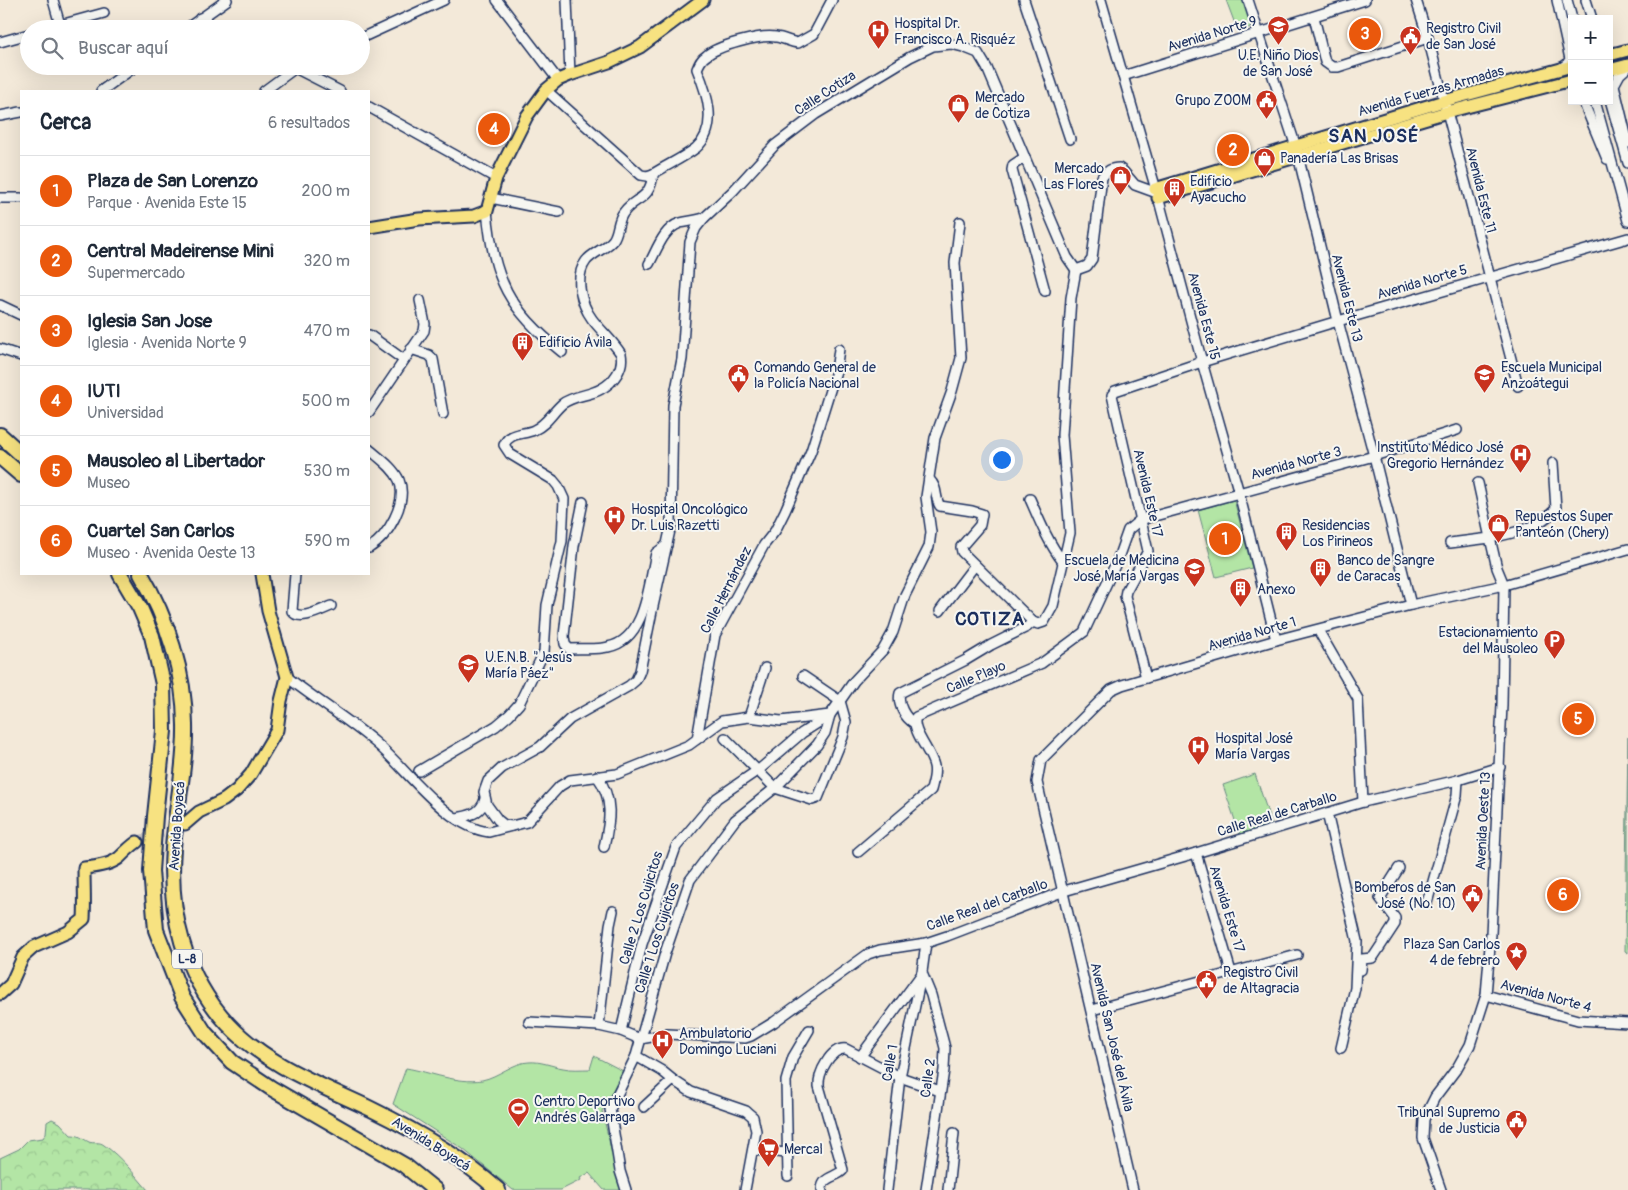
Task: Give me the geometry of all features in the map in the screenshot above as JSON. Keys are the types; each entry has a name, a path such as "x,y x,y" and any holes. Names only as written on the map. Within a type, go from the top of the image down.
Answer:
{"highway":[{"path":"0,435 20,453"},
{"path":"0,457 20,473"},
{"name":"Avenida Boyacá","path":"121,575 140,608 152,636 163,684 164,731 151,871 156,930 182,997 205,1033 232,1062 271,1088 404,1165 434,1190"},
{"name":"Avenida Boyacá","path":"141,575 160,614 172,647 182,693 185,725 172,849 174,908 182,945 191,971 207,998 228,1024 250,1045 296,1073 413,1130 449,1152 498,1190"}],"main road":[{"path":"370,227 419,219 474,216 487,211 496,178 527,116 546,90 558,80 609,62 640,47 703,0"},
{"path":"1613,53 1628,50"},
{"path":"1613,69 1628,66"},
{"name":"Avenida Fuerzas Armadas","path":"1157,193 1446,107 1566,68"},
{"name":"Avenida Fuerzas Armadas","path":"1446,107 1568,83"},
{"path":"185,824 199,812 231,796 244,784 277,730 287,677 268,610 262,575"},
{"path":"0,994 11,984 24,957 34,947 68,932 84,919 86,899 84,868 95,867 118,859 126,849 137,842"}],"street":[{"path":"53,0 59,20"},
{"path":"197,20 227,0"},
{"path":"370,34 444,0"},
{"path":"497,0 558,80"},
{"path":"567,0 570,75"},
{"path":"546,90 641,174 647,176 696,148 708,133 709,104 697,69 706,56 755,38 777,37 798,44 814,34 832,0"},
{"path":"1024,0 1070,139"},
{"name":"Avenida Este 15","path":"1101,0 1157,193 1239,493 1276,640"},
{"name":"Avenida Este 13","path":"1248,0 1298,152 1338,321 1374,456 1410,605"},
{"name":"Avenida Norte 9","path":"1123,76 1366,0"},
{"name":"Avenida Este 11","path":"1416,0 1428,38 1518,386"},
{"path":"1557,0 1570,59 1566,68"},
{"path":"1566,0 1571,15"},
{"path":"1582,0 1586,15"},
{"path":"1586,0 1591,15"},
{"path":"78,20 104,13"},
{"path":"1314,17 1325,62 1332,67 1338,67 1428,38"},
{"path":"0,42 20,36"},
{"name":"Calle Cotiza","path":"485,799 488,781 497,771 540,747 570,719 629,686 636,680 640,671 671,526 673,405 682,359 690,242 696,228 704,218 733,191 775,145 794,129 910,56 933,46 951,44 978,53 987,68 1067,257 1076,270"},
{"path":"1628,66 1620,74 1614,85 1628,143"},
{"path":"102,90 123,75"},
{"path":"265,90 284,75"},
{"path":"309,75 338,90"},
{"path":"1585,105 1605,155 1614,171"},
{"path":"1596,105 1628,221"},
{"path":"1612,105 1628,163"},
{"path":"370,108 496,178"},
{"path":"0,116 20,112"},
{"path":"1025,157 1014,164 1012,170 1045,291"},
{"path":"929,479 936,489 937,502 940,506 982,514 980,525 960,549 1032,622 1038,624 1044,622 1053,606 1070,533 1062,436 1071,298 1076,270 1087,266 1092,260 1102,177 1105,173 1119,168 1135,184 1157,193"},
{"path":"419,771 496,726 509,715 519,704 544,652 547,605 562,541 564,499 558,486 510,454 504,445 511,436 534,430 546,423 562,404 572,398 602,389 621,368 621,354 588,313 583,300 581,268 588,259 612,241 624,212 648,192 653,174"},
{"path":"0,198 20,198"},
{"path":"491,198 559,212"},
{"path":"487,211 498,270 508,294 523,317 562,352"},
{"path":"649,264 660,243 672,228 678,224 704,218"},
{"path":"287,677 374,741 431,799 457,818 483,831 494,831 527,822 560,786 570,780 617,774 689,745 722,721 749,717 780,721 830,715 854,681 883,650 893,632 905,595 929,546 931,532 926,497 935,438 952,391 961,358 956,263 960,222"},
{"name":"Avenida Norte 5","path":"1112,395 1118,389 1202,362 1628,238"},
{"path":"370,411 424,331 425,324 420,300"},
{"path":"0,305 20,315"},
{"path":"370,337 404,360"},
{"path":"411,349 433,359 443,414"},
{"name":"Calle Hernández","path":"697,738 715,635 764,545 775,531 811,452 836,371 839,349"},
{"path":"0,350 20,356"},
{"name":"Avenida Este 17","path":"1112,395 1148,551 1125,596 1146,678"},
{"name":"Avenida Norte 3","path":"1140,520 1374,456 1458,430"},
{"path":"370,450 396,475 400,482 400,493 398,507 392,524 381,538 370,545"},
{"path":"1450,543 1490,538 1526,529 1546,520 1556,509 1552,463"},
{"path":"1478,483 1497,568 1504,584"},
{"path":"1030,499 1044,533 1064,562"},
{"path":"583,502 574,546 564,636 565,644 569,648 608,648 630,637 637,628 642,615 656,553 667,545"},
{"name":"Calle Playo","path":"914,723 916,717 923,713 1042,663 1084,632 1117,561 1128,530 1140,520"},
{"name":"Avenida Norte 1","path":"1064,891 1037,782 1041,760 1111,690 1276,640 1410,605 1504,584 1628,548"},
{"path":"940,611 974,565"},
{"path":"296,575 292,612 294,615 300,617 331,606"},
{"name":"Avenida Oeste 13","path":"1441,1190 1423,1138 1424,1119 1432,1102 1457,1068 1470,1045 1486,995 1500,767 1504,584"},
{"path":"858,852 932,790 935,775 934,765 914,723 905,714 899,701 900,693 966,660 996,642 1027,627 1032,622"},
{"path":"1318,630 1358,699 1363,802"},
{"path":"749,717 765,668"},
{"path":"725,738 775,788 812,800 818,798 843,738 846,722 840,701 803,676"},
{"name":"Calle 2 Los Cujicitos","path":"621,1031 642,944 673,851 717,798 758,770 802,733 830,715"},
{"name":"Calle 1 Los Cujicitos","path":"626,1190 620,1171 610,1109 636,1056 665,953 690,880 735,820 775,788 817,745 825,733 830,715"},
{"name":"Calle Real de Carballo","path":"1064,891 1363,802 1458,780 1500,767"},
{"path":"597,776 604,786 609,805 608,830 604,847"},
{"path":"1427,903 1457,795 1458,780"},
{"path":"457,818 477,812 485,799"},
{"path":"485,799 498,820 503,824 511,826"},
{"path":"1327,813 1357,941 1355,988 1340,1048"},
{"name":"Avenida Este 17","path":"1196,853 1231,972"},
{"path":"1355,988 1360,978 1362,959 1374,956 1394,924 1395,918 1380,898 1399,868"},
{"name":"Calle Real del Carballo","path":"640,1039 668,1034 744,1038 751,1036 774,1022 868,954 947,936 1064,891"},
{"name":"Avenida San José del Ávila","path":"1064,891 1133,1190"},
{"path":"599,1026 613,911"},
{"name":"Calle 1","path":"887,1190 900,1077 922,972 926,942"},
{"path":"1092,1010 1297,954"},
{"path":"860,1057 922,972"},
{"name":"Calle 2","path":"922,972 931,995 945,1048 944,1070 926,1190"},
{"name":"Avenida Norte 4","path":"1486,995 1578,1020 1628,1023"},
{"path":"529,1022 599,1026 621,1031 640,1039"},
{"path":"788,1176 786,1081 793,1057 809,1030"},
{"path":"822,1190 822,1184 825,1179 843,1170 818,1086 818,1078 833,1052 840,1048 846,1049 900,1077 940,1091"},
{"path":"636,1056 662,1071 691,1092 746,1111 753,1117 756,1123 756,1131 745,1190"},
{"path":"644,1107 673,1080"},
{"path":"948,1190 954,1133"},
{"path":"753,1150 787,1152"}],"green space":[{"path":"1226,0 1244,0 1254,26 1238,32"},
{"path":"1234,500 1252,568 1216,577 1198,510"},
{"path":"1628,737 1628,953 1625,951"},
{"path":"1255,774 1272,825 1240,835 1223,785"},
{"name":"Centro Deportivo Andrés Galarraga","path":"594,1056 623,1071 602,1111 621,1190 604,1190 589,1173 580,1178 581,1180 561,1190 513,1190 463,1149 393,1104 406,1068 453,1079 473,1081 488,1078 518,1064 529,1062 569,1069 590,1069"},
{"path":"52,1119 60,1123 71,1135 104,1145 122,1160 148,1190 0,1190 0,1158 19,1149 28,1140 43,1138 46,1133 47,1122"}],"tunnel":[{"path":"137,842 181,825"}],"place":[{"name":"Iglesia San Jose","path":"1365,34"},
{"name":"U.E. Niño Dios de San José","path":"1278,46"},
{"name":"Hospital Dr. Francisco A. Risquéz","path":"878,50"},
{"name":"Registro Civil de San José","path":"1410,55"},
{"name":"Grupo ZOOM","path":"1267,119"},
{"name":"Mercado de Cotiza","path":"959,124"},
{"name":"IUTI","path":"494,129"},
{"name":"Central Madeirense Mini","path":"1233,150"},
{"name":"Panadería Las Brisas","path":"1264,177"},
{"name":"Mercado Las Flores","path":"1120,195"},
{"name":"Edificio Ayacucho","path":"1174,208"},
{"name":"Edificio Ávila","path":"523,361"},
{"name":"Comando General de la Policía Nacional","path":"738,394"},
{"name":"Escuela Municipal Anzoátegui","path":"1485,394"},
{"name":"Instituto Médico José Gregorio Hernández","path":"1520,474"},
{"name":"Hospital Oncológico Dr. Luis Razetti","path":"615,536"},
{"name":"Plaza de San Lorenzo","path":"1225,539"},
{"name":"Repuestos Super Panteón (Chery)","path":"1499,543"},
{"name":"Residencias Los Pirineos","path":"1286,552"},
{"name":"Escuela de Medicina José María Vargas","path":"1195,587"},
{"name":"Banco de Sangre de Caracas","path":"1321,587"},
{"name":"Anexo","path":"1241,608"},
{"name":"Estacionamiento del Mausoleo","path":"1554,659"},
{"name":"U.E.N.B. \"Jesús María Páez\"","path":"469,684"},
{"name":"Mausoleo al Libertador","path":"1578,719"},
{"name":"Hospital José María Vargas","path":"1199,765"},
{"name":"Cuartel San Carlos","path":"1563,895"},
{"name":"Bomberos de San José (No. 10)","path":"1472,914"},
{"name":"Plaza San Carlos 4 de febrero","path":"1516,971"},
{"name":"Registro Civil de Altagracia","path":"1207,999"},
{"name":"Ambulatorio Domingo Luciani","path":"663,1060"},
{"name":"Centro Deportivo Andrés Galarraga","path":"518,1128"},
{"name":"Tribunal Supremo de Justicia","path":"1516,1139"},
{"name":"Mercal","path":"768,1168"}],"district":[{"name":"SAN JOSÉ","path":"1374,136"},
{"name":"COTIZA","path":"990,619"}]}
